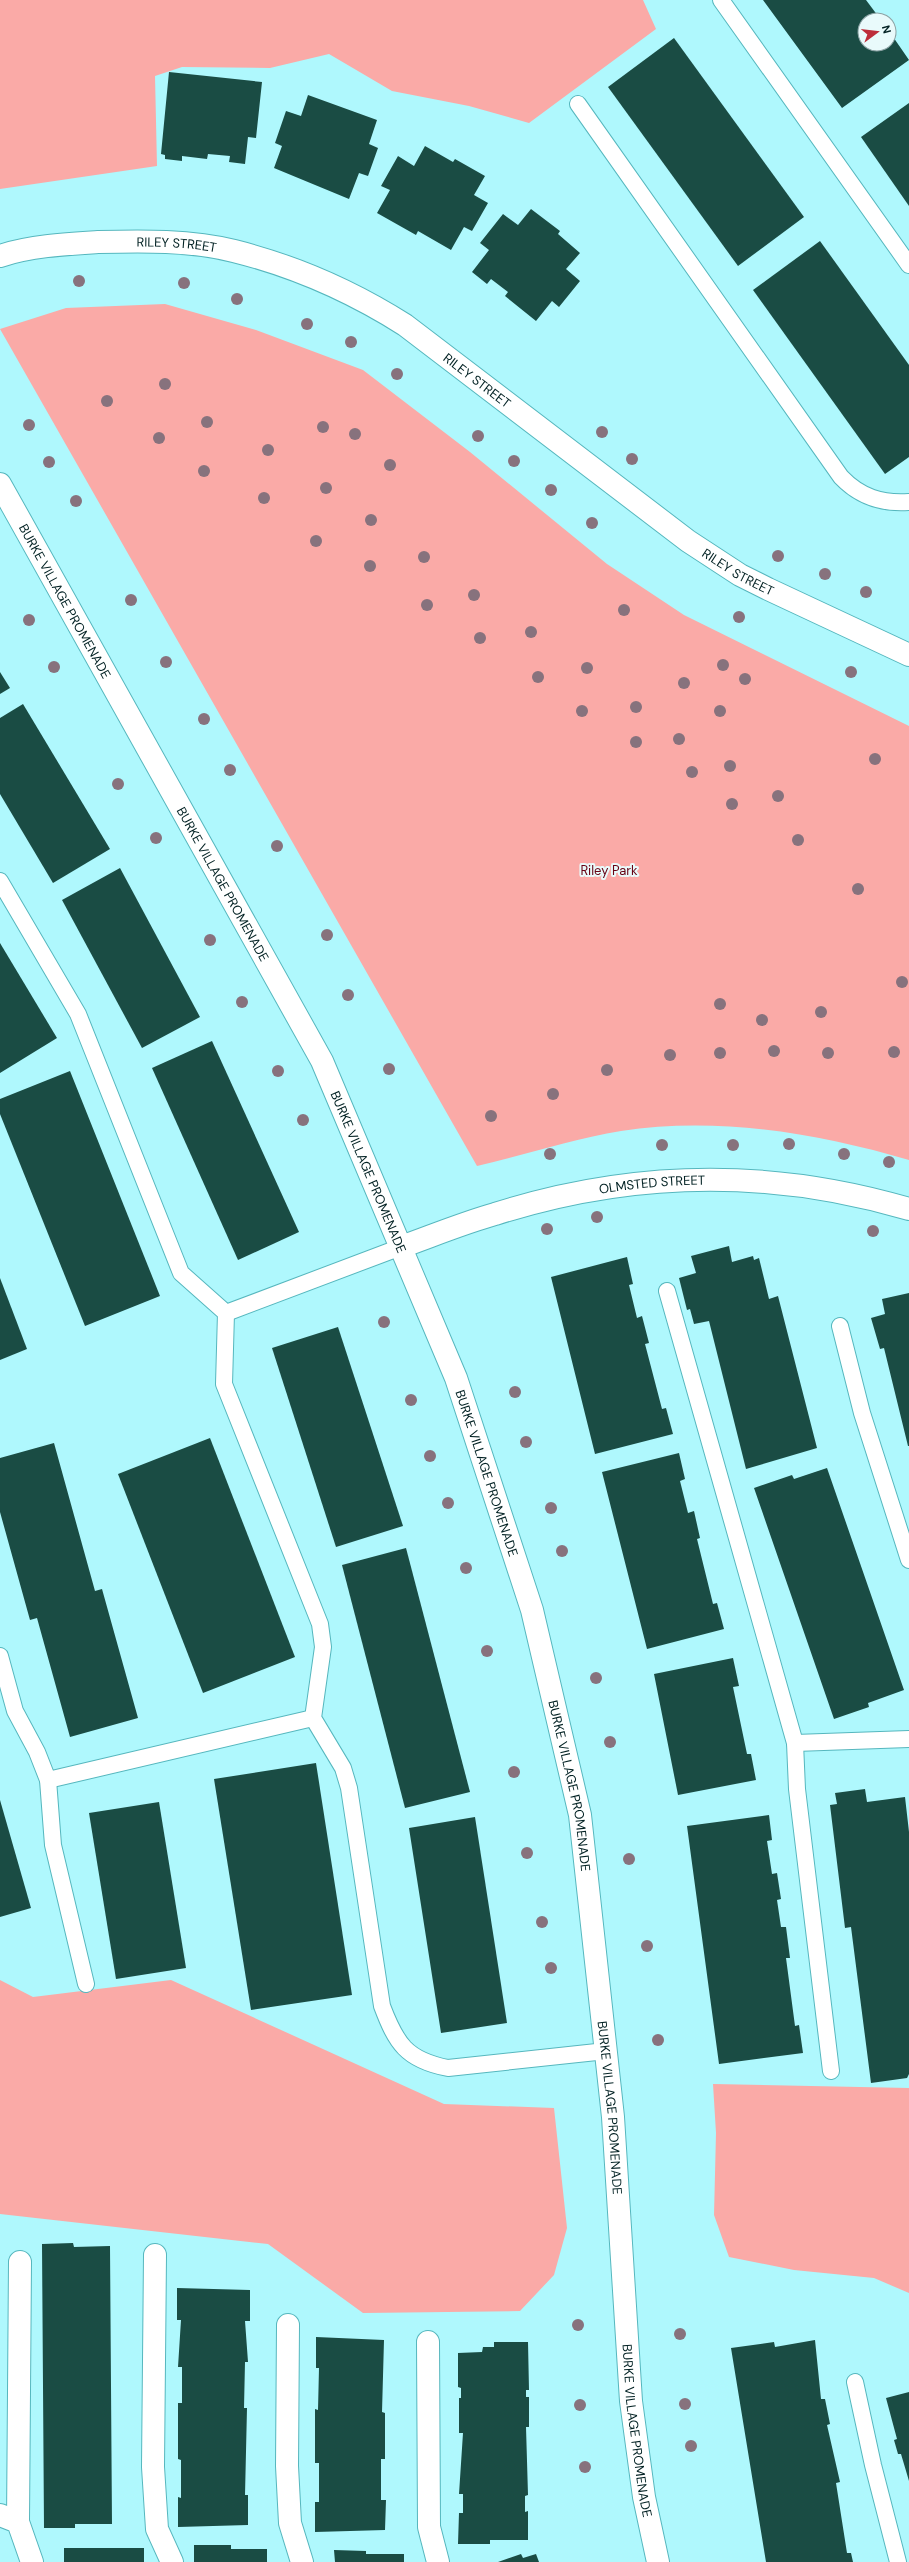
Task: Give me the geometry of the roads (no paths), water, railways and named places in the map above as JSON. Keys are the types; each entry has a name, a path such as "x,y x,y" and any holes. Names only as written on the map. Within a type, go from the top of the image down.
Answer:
{"street":[{"name":"RILEY STREET","path":"0,256 74,243 125,242 191,244 233,250 282,266 371,303 405,324 664,524 712,557 768,589 909,655"},
{"name":"BURKE VILLAGE PROMENADE","path":"0,484 322,1061 456,1378 532,1610 580,1815 613,2117 631,2401 644,2497 658,2562"},
{"name":"OLMSTED STREET","path":"400,1247 495,1214 600,1188 648,1181 689,1178 760,1180 828,1189 909,1209"},
{"path":"155,2255 153,2467 157,2530 172,2562"},
{"path":"20,2262 9,2518 32,2562"},
{"path":"288,2324 287,2466 290,2523 302,2562"},
{"path":"428,2342 429,2527 438,2562"}],"lane":[{"path":"721,0 909,265"},
{"path":"578,104 841,477 852,489 866,496 881,501 909,502"},
{"path":"0,881 78,1014 181,1273 226,1313 224,1384 320,1624 323,1647 313,1718 343,1768 349,1788 382,2006 392,2032 408,2051 426,2064 448,2068 606,2051"},
{"path":"226,1313 400,1247"},
{"path":"667,1292 795,1744 797,1789 831,2071"},
{"path":"840,1326 862,1413 909,1560"},
{"path":"0,1656 15,1711 37,1752 48,1780 53,1845 86,1984"},
{"path":"48,1780 313,1718"},
{"path":"795,1744 909,1739"},
{"path":"855,2382 873,2465 898,2562"}],"park label":[{"name":"Riley Park","path":"609,870"}]}
